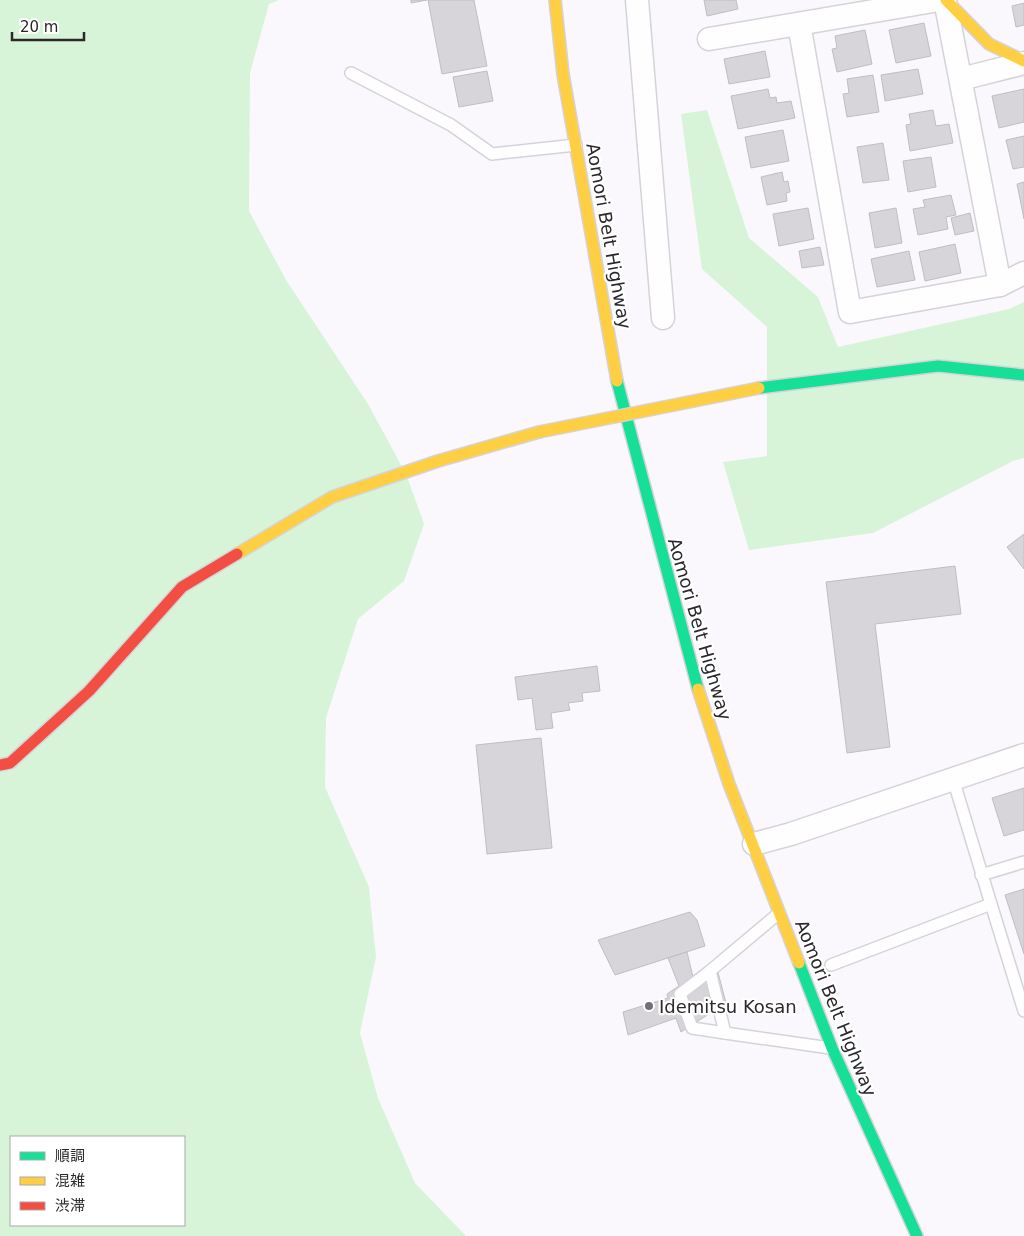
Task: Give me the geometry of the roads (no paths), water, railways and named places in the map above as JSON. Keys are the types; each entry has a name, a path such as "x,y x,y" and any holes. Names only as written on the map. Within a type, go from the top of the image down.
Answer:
{"main road":[{"name":"Aomori Belt Highway","path":"555,0 563,74 616,376 703,710 729,784 832,1048 917,1236"},
{"path":"946,0 987,44 1004,55 1024,62"},
{"path":"0,766 10,763 88,691 182,587 332,497 438,461 539,432 759,388 938,366 1024,376"}],"street":[{"path":"547,0 563,74"},
{"path":"637,0 663,318"},
{"path":"708,39 940,0"},
{"path":"946,0 1000,285"},
{"path":"800,24 850,312 1000,285 1024,273"},
{"path":"961,79 1024,62"},
{"path":"754,844 791,834 1024,755"}],"lane":[{"path":"351,73 451,125 492,154 576,145"},
{"path":"953,779 1024,1011"},
{"path":"981,875 1024,862"},
{"path":"831,965 991,904"},
{"path":"779,913 680,994 692,1028 832,1048"},
{"path":"710,971 724,1033"}],"place":[{"name":"Idemitsu Kosan","path":"649,1006"}]}
